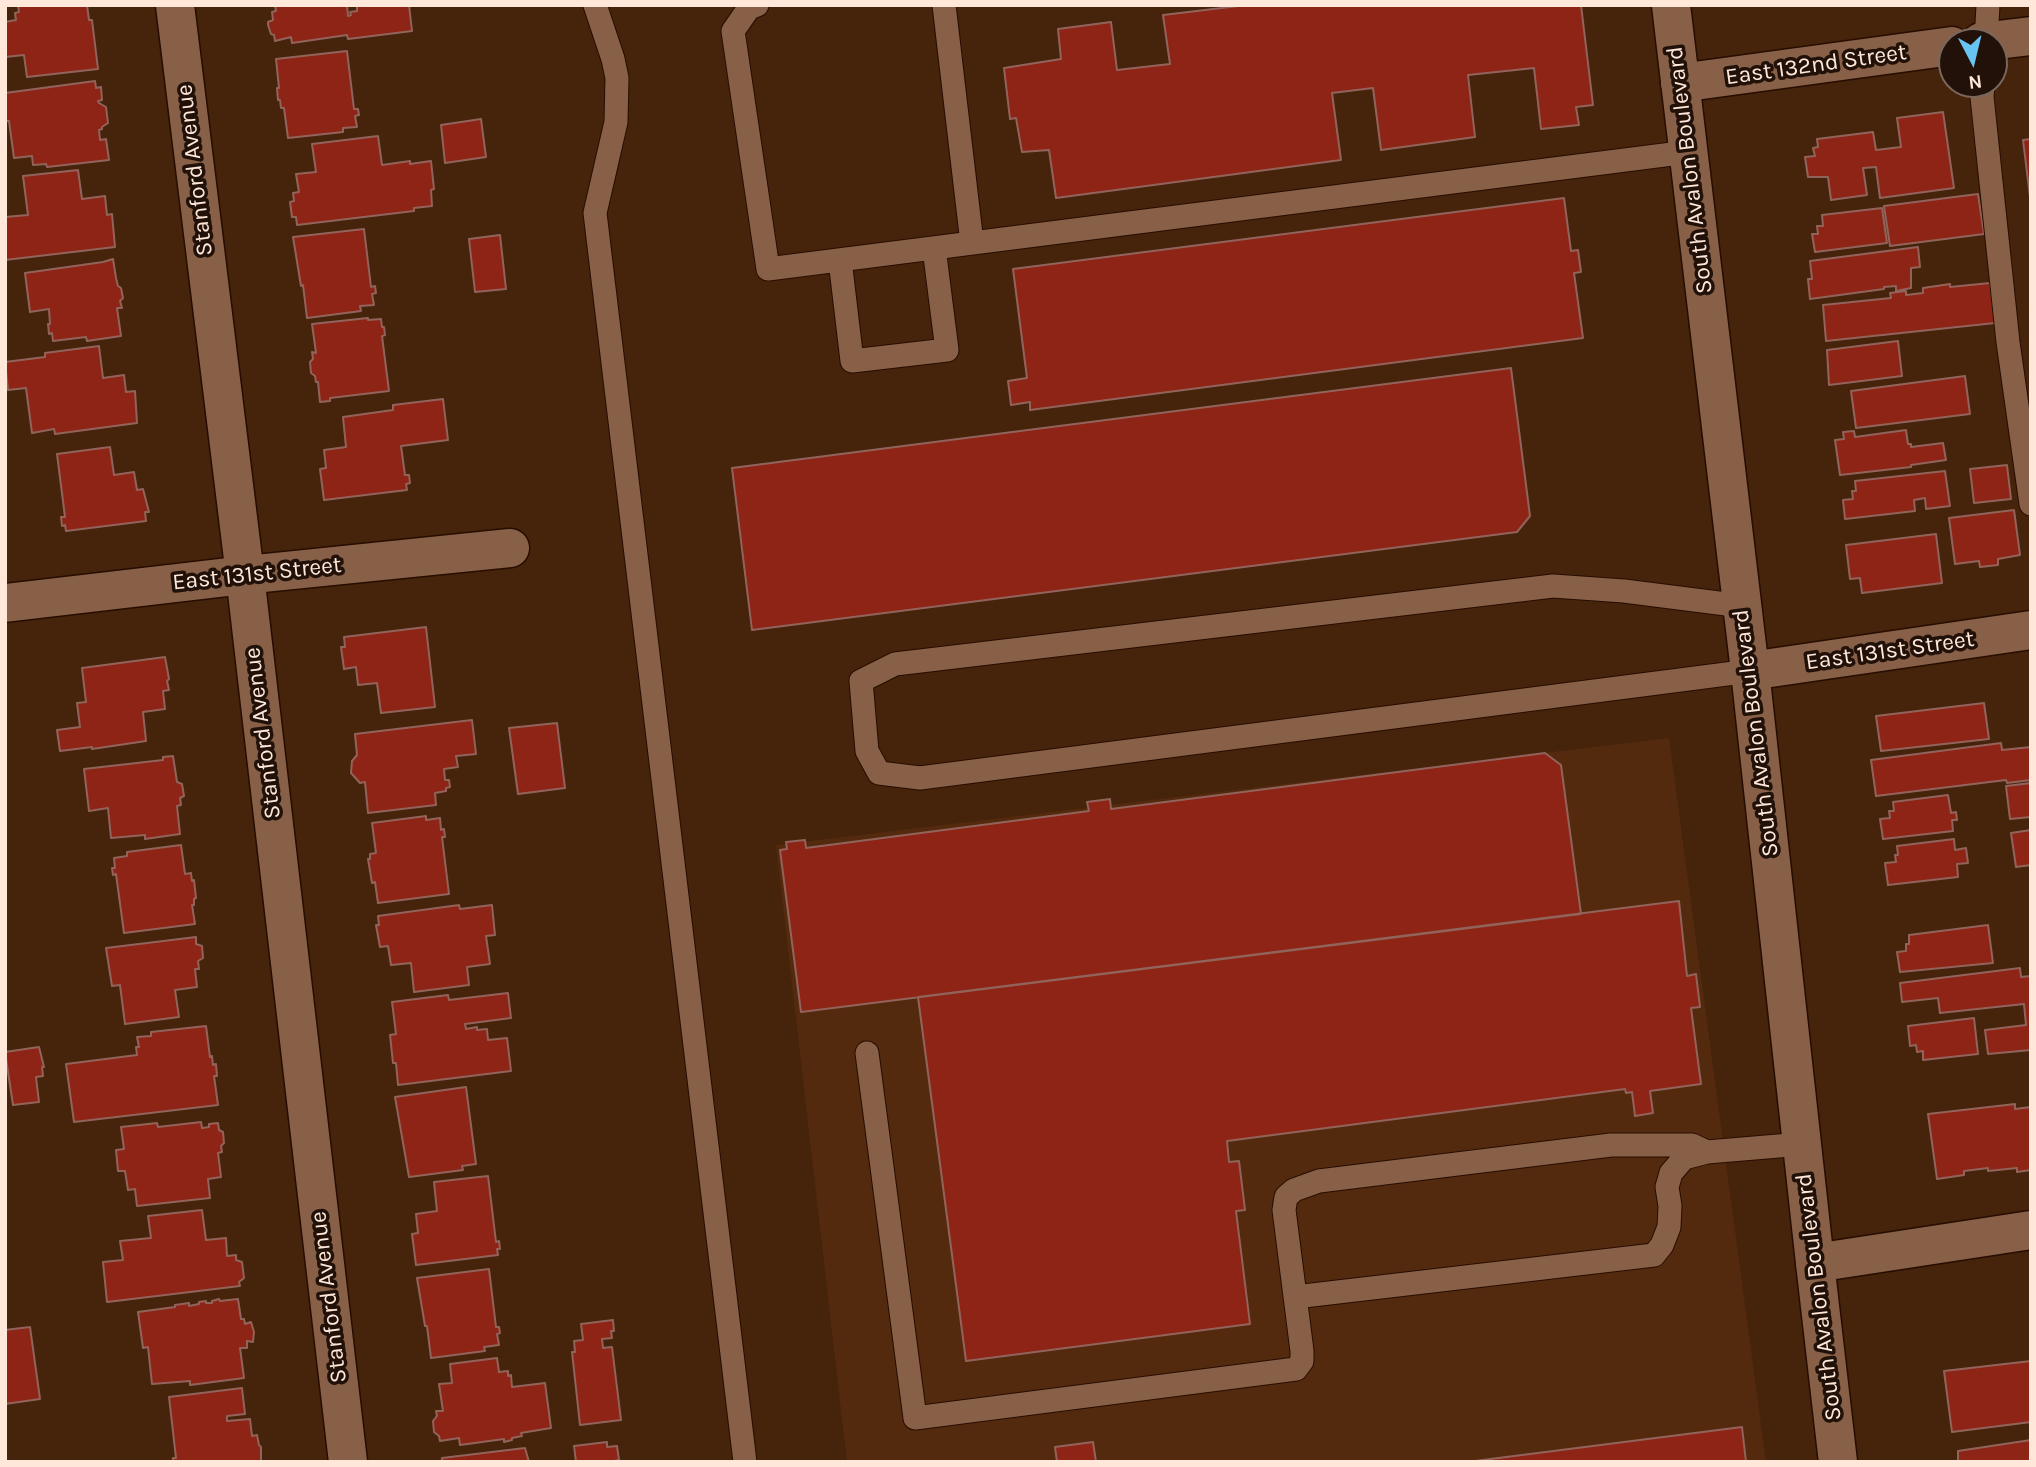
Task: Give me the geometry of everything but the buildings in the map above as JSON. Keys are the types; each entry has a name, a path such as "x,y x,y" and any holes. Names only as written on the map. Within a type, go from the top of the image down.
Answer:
{"street":[{"name":"Stanford Avenue","path":"175,5 348,1462"},
{"name":"South Avalon Boulevard","path":"1671,5 1750,671 1838,1462"},
{"path":"2008,39 2031,36"},
{"name":"East 132nd Street","path":"1680,83 1938,48"},
{"name":"East 131st Street","path":"5,603 510,548"},
{"name":"East 131st Street","path":"1750,671 2031,630"},
{"path":"1815,1262 2031,1230"}],"lane":[{"path":"595,5 617,78 616,122 595,213 745,1462"},
{"path":"757,5 749,8 733,31 768,269 1688,152"},
{"path":"944,5 972,243"},
{"path":"1986,28 1988,5"},
{"path":"1982,98 2019,341 2031,504"},
{"path":"839,260 852,361 947,350 934,248"},
{"path":"1742,606 1624,591 1553,586 895,664 861,681 866,751 879,773 919,778 1750,671"},
{"path":"867,1053 915,1418 1296,1369 1303,1362 1284,1210 1286,1197 1294,1189 1318,1181 1611,1145 1694,1152 1802,1143"},
{"path":"1295,1297 1654,1255 1662,1245 1669,1227 1667,1187 1671,1173 1694,1152"}],"shaded area":[{"path":"1669,738 1766,1462 847,1462 776,845"}]}
